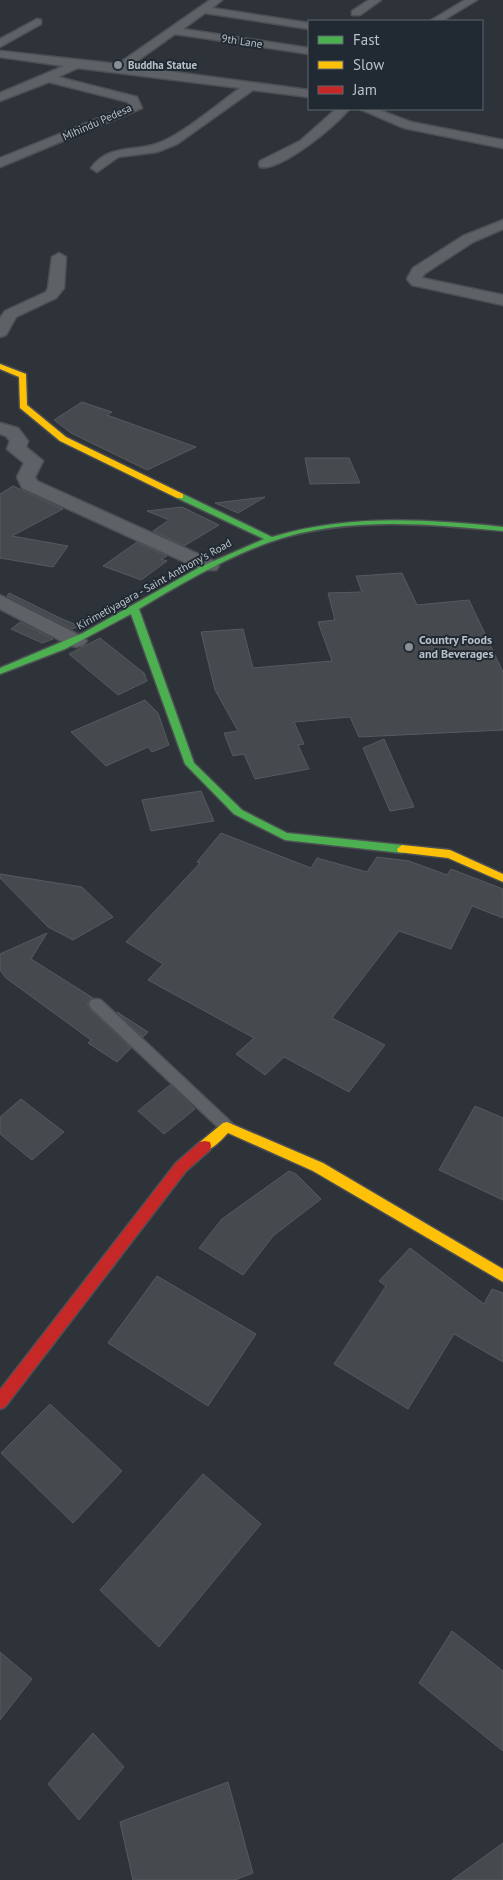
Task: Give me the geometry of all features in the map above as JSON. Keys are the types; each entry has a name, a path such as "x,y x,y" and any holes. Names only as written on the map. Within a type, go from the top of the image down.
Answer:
{"street":[{"path":"120,68 206,10 217,0"},
{"path":"356,13 376,0"},
{"path":"437,20 472,0"},
{"path":"206,10 308,26"},
{"path":"0,44 37,22"},
{"name":"9th Lane","path":"175,31 308,51"},
{"path":"0,54 120,68 308,94"},
{"path":"0,97 48,78 76,64"},
{"name":"Mihindu Pedesa","path":"0,163 136,108 133,100 48,78"},
{"path":"97,168 114,154 157,148 173,141 251,86"},
{"path":"265,164 304,144 342,110"},
{"path":"369,110 408,125 503,144"},
{"path":"503,224 468,239 418,271 414,279 417,282 503,300"},
{"path":"0,332 10,314 51,295 56,288 59,257"},
{"path":"0,366 24,376 22,406 63,439 270,539"},
{"path":"0,428 12,432 19,441 16,449 34,461 26,477 29,484 209,566"},
{"name":"Kirimetiyagara - Saint Anthony's Road","path":"0,671 37,659 76,641 209,566 270,539 334,526 379,521 443,523 503,529"},
{"path":"0,601 76,641"},
{"path":"134,609 190,764 238,812 285,836 450,854 503,878"},
{"path":"0,1402 181,1167 227,1127 318,1166 503,1276"}],"lane":[{"path":"96,1004 227,1127"}],"building":[{"path":"82,402 112,412 107,415 196,447 147,470 71,433 54,420"},
{"path":"305,458 349,458 360,483 310,484"},
{"path":"13,486 63,509 12,536 68,546 53,567 0,558 0,494"},
{"path":"265,497 238,513 215,503"},
{"path":"182,507 219,525 184,546 153,531 169,520 147,511"},
{"path":"137,542 167,556 161,559 167,561 141,580 103,566"},
{"name":"Country Foods and Beverages","path":"402,573 417,605 469,600 503,672 503,730 359,737 350,717 294,722 304,744 298,745 309,769 255,779 244,754 233,756 224,733 238,731 215,690 201,632 243,629 253,668 332,661 318,622 335,620 328,593 362,592 356,576"},
{"path":"9,593 79,626 72,629 7,596"},
{"path":"20,622 53,639 42,643 11,629"},
{"path":"100,638 144,673 147,681 118,695 69,654"},
{"path":"145,700 158,713 169,745 152,752 148,747 106,766 71,732"},
{"path":"384,739 414,807 390,811 363,748"},
{"path":"201,791 214,821 151,831 142,800"},
{"path":"221,833 311,868 317,858 367,872 377,857 409,861 447,875 451,869 503,889 503,918 472,906 451,949 399,931 332,1018 385,1045 349,1092 284,1057 265,1075 236,1054 254,1038 148,980 163,964 126,942 200,863 197,862"},
{"path":"0,874 82,887 113,917 73,940 48,927 0,878"},
{"path":"47,933 31,959 93,998 87,1003 90,1009 131,1048 117,1062 88,1043 91,1040 6,978 0,970 0,954"},
{"path":"117,1012 148,1032 143,1037"},
{"path":"170,1085 195,1109 164,1134 138,1111"},
{"path":"21,1099 64,1132 32,1160 0,1134 0,1117"},
{"path":"475,1106 503,1118 503,1200 439,1170"},
{"path":"289,1171 296,1174 321,1199 273,1236 243,1275 199,1248 222,1219"},
{"path":"410,1248 484,1304 492,1289 503,1293 503,1362 454,1334 408,1409 334,1364 386,1286 379,1281"},
{"path":"157,1276 256,1334 208,1406 108,1343"},
{"path":"50,1404 122,1471 73,1523 1,1453"},
{"path":"203,1474 261,1524 159,1647 100,1590"},
{"path":"452,1631 503,1671 503,1751 419,1683"},
{"path":"0,1652 32,1679 0,1720"},
{"path":"93,1733 124,1767 79,1820 48,1784"},
{"path":"228,1782 253,1873 235,1880 133,1880 120,1822"},
{"path":"503,1843 503,1880 452,1880"}],"traffic: fast":[{"path":"180,496 270,539"},
{"path":"0,671 50,652 86,635 224,558 246,548 297,532 326,526 385,522 415,522 503,529"},
{"path":"134,609 190,764 238,812 285,836 402,849"}],"traffic: slow":[{"path":"0,366 23,376 23,406 63,439 180,496"},
{"path":"402,849 450,854 503,878"},
{"path":"205,1146 227,1127 318,1167 503,1276"}],"traffic: jam":[{"path":"0,1402 181,1167 205,1146"}],"place":[{"name":"Buddha Statue","path":"118,65"},
{"name":"Country Foods and Beverages","path":"409,647"}]}
